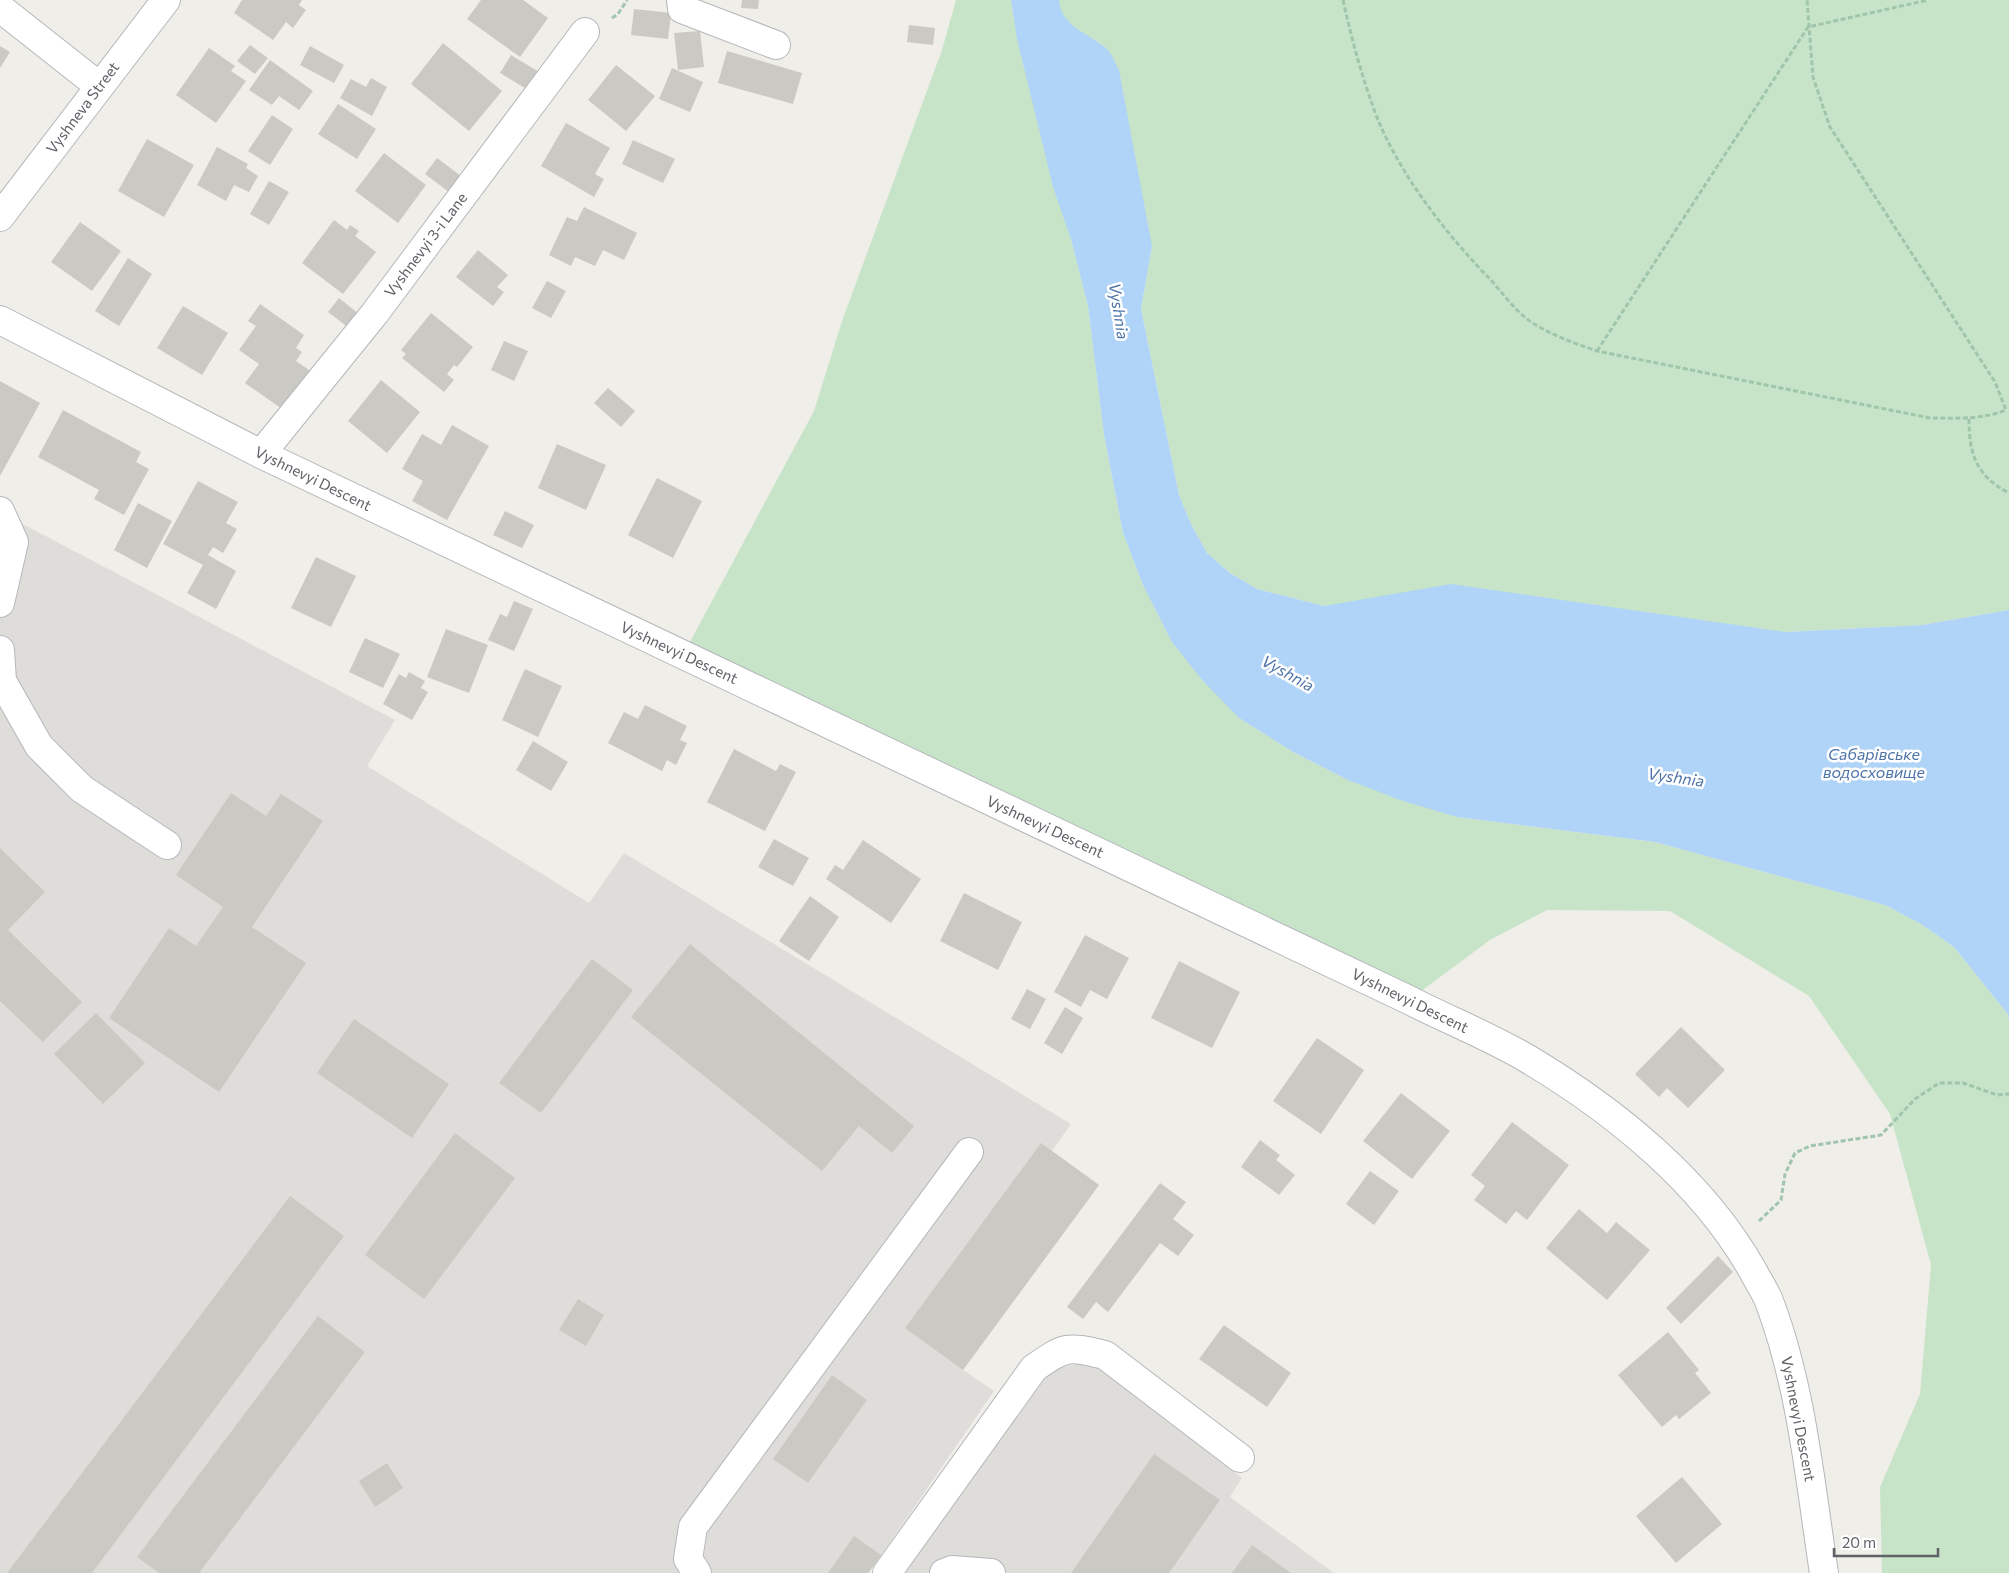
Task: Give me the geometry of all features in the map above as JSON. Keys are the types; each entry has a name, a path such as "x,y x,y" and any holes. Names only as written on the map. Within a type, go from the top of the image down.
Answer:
{"street":[{"name":"Vyshneva Street","path":"0,216 166,0"},
{"path":"681,0 682,9 776,45"},
{"path":"0,8 99,86"},
{"name":"Vyshnevyi 3-i Lane","path":"261,454 375,313 585,32"},
{"name":"Vyshnevyi Descent","path":"0,320 261,454 1527,1058 1582,1094 1634,1134 1679,1176 1722,1222 1746,1259 1768,1299 1784,1346 1796,1395 1824,1573"},
{"path":"0,511 14,542 0,603"},
{"path":"0,650 2,682 39,746 82,789 167,845"},
{"path":"696,1573 688,1560 693,1527 969,1152"},
{"path":"888,1573 1034,1368 1060,1350 1081,1349 1105,1355 1240,1458"},
{"path":"944,1573 952,1570 991,1573"}],"path":[{"path":"1343,0 1361,72 1379,122 1427,204 1469,258 1529,321 1561,338 1597,351 1930,418 1969,418 1992,415 2006,410 2002,395 1830,127 1814,77 1807,0"},
{"path":"1597,351 1808,27 1928,0"},
{"path":"1969,418 1969,441 1974,459 1985,477 2009,493"},
{"path":"1774,1209 1781,1200 1785,1174 1795,1153 1810,1146 1881,1135 1915,1099 1940,1083 1963,1083 1997,1095 2009,1094"}],"shaded area":[{"path":"0,512 395,720 367,766 589,903 624,853 1071,1124 1052,1151 1099,1185 963,1370 994,1391 869,1573 0,1573"},
{"path":"1077,1364 1100,1367 1242,1478 1230,1497 1334,1573 900,1573 1041,1378 1060,1368"}],"green space":[{"path":"956,0 2009,0 2009,610 1922,625 1786,632 1324,606 1257,589 1230,573 1207,553 1191,524 1179,495 1141,309 1152,246 1071,239 1088,306 1104,435 1123,533 1143,585 1239,718 1293,752 1348,780 1457,817 1655,842 1885,905 1921,924 1954,947 2007,1013 2009,1019 2009,1573 1882,1573 1880,1487 1920,1394 1931,1265 1890,1114 1809,996 1670,911 1547,910 1490,940 1409,1000 683,655 814,411 842,321 942,50"}],"water":[{"name":"Сабарівське водосховище","path":"1011,0 1059,0 1061,9 1070,23 1107,49 1119,70 1152,246 1141,309 1179,495 1191,524 1207,553 1230,573 1257,589 1324,606 1451,584 1786,632 1922,625 2009,610 2009,1019 2007,1013 1954,947 1921,924 1885,905 1655,842 1457,817 1400,800 1348,780 1293,752 1239,718 1203,681 1172,642 1143,585 1123,533 1104,435 1088,306 1071,239 1053,187 1017,39"}],"building":[{"path":"242,0 302,0 299,5 306,10 293,28 286,22 273,40 234,13"},
{"path":"481,0 523,0 548,18 520,57 467,19"},
{"path":"742,0 759,0 758,9 741,8"},
{"path":"634,9 671,13 668,39 631,35"},
{"path":"909,25 935,28 933,45 907,42"},
{"path":"700,31 704,67 678,70 674,33"},
{"path":"443,43 502,91 469,131 411,84"},
{"path":"250,45 268,58 255,74 237,61"},
{"path":"0,46 10,52 0,68"},
{"path":"310,46 344,65 334,83 300,65"},
{"path":"209,48 235,66 231,71 246,81 216,123 176,95"},
{"path":"727,51 802,73 793,104 718,83"},
{"path":"511,55 539,72 528,90 500,73"},
{"path":"270,60 313,91 299,110 279,96 272,105 249,90"},
{"path":"616,65 655,96 626,131 588,100"},
{"path":"672,68 703,82 690,112 659,99"},
{"path":"371,78 387,87 372,116 340,98 351,79 366,87"},
{"path":"338,104 376,129 357,159 318,134"},
{"path":"272,115 293,129 270,165 248,151"},
{"path":"566,123 610,148 595,174 604,179 594,197 541,166"},
{"path":"147,139 194,165 164,217 118,191"},
{"path":"633,140 675,159 663,183 622,164"},
{"path":"217,147 248,164 246,168 258,176 249,192 234,185 226,201 197,185"},
{"path":"384,153 426,185 398,223 355,191"},
{"path":"437,158 461,176 449,192 425,174"},
{"path":"269,181 289,192 269,225 250,214"},
{"path":"584,207 637,233 624,260 603,250 595,266 575,257 571,266 549,255 567,217 577,221"},
{"path":"334,220 347,230 350,225 359,231 355,236 376,252 343,294 302,263"},
{"path":"80,222 121,251 92,291 51,262"},
{"path":"478,250 508,275 497,287 504,292 493,306 456,277"},
{"path":"128,258 152,274 119,326 95,311"},
{"path":"547,281 566,291 551,318 532,308"},
{"path":"339,298 359,314 349,328 328,312"},
{"path":"260,304 304,335 296,348 302,352 296,361 312,372 285,411 245,383 259,364 239,350 256,326 248,321"},
{"path":"183,306 228,333 202,375 157,348"},
{"path":"431,313 473,347 457,367 454,365 447,374 454,380 444,392 402,358 406,354 401,350"},
{"path":"504,341 528,351 514,381 491,370"},
{"path":"381,380 420,412 387,453 348,421"},
{"path":"0,381 40,403 0,476"},
{"path":"608,388 635,411 621,427 594,403"},
{"path":"63,410 141,452 136,462 149,469 124,515 94,499 99,490 38,457"},
{"path":"452,425 489,446 447,520 412,501 423,481 402,469 422,434 441,445"},
{"path":"557,444 606,465 586,510 538,488"},
{"path":"657,478 702,501 673,558 628,535"},
{"path":"198,481 238,502 226,523 237,529 223,553 213,547 208,555 236,571 216,609 187,593 203,565 163,544"},
{"path":"138,503 172,521 147,568 114,550"},
{"path":"505,511 534,525 522,548 493,535"},
{"path":"316,557 356,576 331,627 291,608"},
{"path":"514,601 533,609 514,651 488,640 500,614 507,617"},
{"path":"446,629 488,645 469,693 427,677"},
{"path":"365,638 400,654 383,688 349,672"},
{"path":"525,669 562,686 538,737 502,720"},
{"path":"409,672 425,681 421,688 428,692 412,720 383,704 399,674 406,678"},
{"path":"645,705 687,726 680,740 687,743 676,765 667,760 662,771 608,743 624,712 638,719"},
{"path":"533,741 568,762 551,791 516,770"},
{"path":"734,749 776,771 780,764 796,772 765,831 707,802"},
{"path":"231,793 266,816 281,794 323,821 252,927 306,963 219,1092 109,1018 169,928 196,946 223,907 176,875"},
{"path":"774,839 809,858 793,886 758,867"},
{"path":"863,840 921,879 891,923 826,879 835,865 843,870"},
{"path":"0,848 45,892 8,930 82,1002 43,1042 0,1001"},
{"path":"964,893 1022,922 998,970 940,941"},
{"path":"810,896 839,917 809,961 779,941"},
{"path":"1085,935 1129,958 1107,999 1090,990 1081,1007 1054,992"},
{"path":"690,944 914,1126 892,1153 859,1126 822,1171 631,1017"},
{"path":"592,959 633,990 541,1113 499,1083"},
{"path":"1179,961 1240,992 1212,1048 1151,1018"},
{"path":"1027,989 1046,999 1030,1029 1011,1019"},
{"path":"1065,1007 1083,1018 1062,1054 1044,1043"},
{"path":"96,1013 145,1063 103,1104 54,1054"},
{"path":"354,1019 449,1084 412,1138 317,1073"},
{"path":"1681,1027 1725,1070 1688,1108 1667,1088 1659,1097 1635,1074"},
{"path":"1317,1038 1364,1070 1321,1134 1273,1101"},
{"path":"1401,1093 1450,1131 1412,1179 1363,1141"},
{"path":"1512,1122 1569,1165 1527,1220 1516,1211 1506,1224 1474,1200 1485,1186 1471,1175"},
{"path":"455,1133 515,1178 424,1299 365,1255"},
{"path":"1260,1140 1280,1155 1276,1160 1295,1175 1279,1195 1241,1167"},
{"path":"1041,1143 1099,1185 963,1370 905,1328"},
{"path":"1370,1171 1399,1191 1374,1225 1346,1204"},
{"path":"1160,1183 1186,1202 1173,1219 1194,1235 1178,1256 1160,1243 1108,1312 1096,1302 1083,1319 1067,1307"},
{"path":"290,1196 344,1236 92,1573 7,1573"},
{"path":"1579,1209 1607,1233 1616,1222 1650,1250 1607,1300 1546,1248"},
{"path":"1718,1256 1733,1272 1681,1324 1666,1308"},
{"path":"578,1299 604,1315 586,1346 559,1330"},
{"path":"318,1316 365,1352 199,1573 159,1573 137,1557"},
{"path":"1224,1325 1291,1373 1267,1407 1199,1359"},
{"path":"1668,1332 1699,1370 1695,1373 1711,1393 1679,1419 1676,1415 1662,1427 1618,1375"},
{"path":"832,1375 867,1400 808,1483 773,1459"},
{"path":"1154,1454 1220,1500 1169,1573 1071,1573"},
{"path":"387,1463 403,1488 375,1507 359,1481"},
{"path":"1682,1477 1722,1524 1676,1563 1636,1516"},
{"path":"854,1536 881,1555 868,1573 828,1573"},
{"path":"1252,1545 1291,1573 1232,1573"}],"water label":[{"name":"Vyshnia","path":"1119,311"},
{"name":"Vyshnia","path":"1288,673"},
{"name":"Vyshnia","path":"1676,777"}]}
